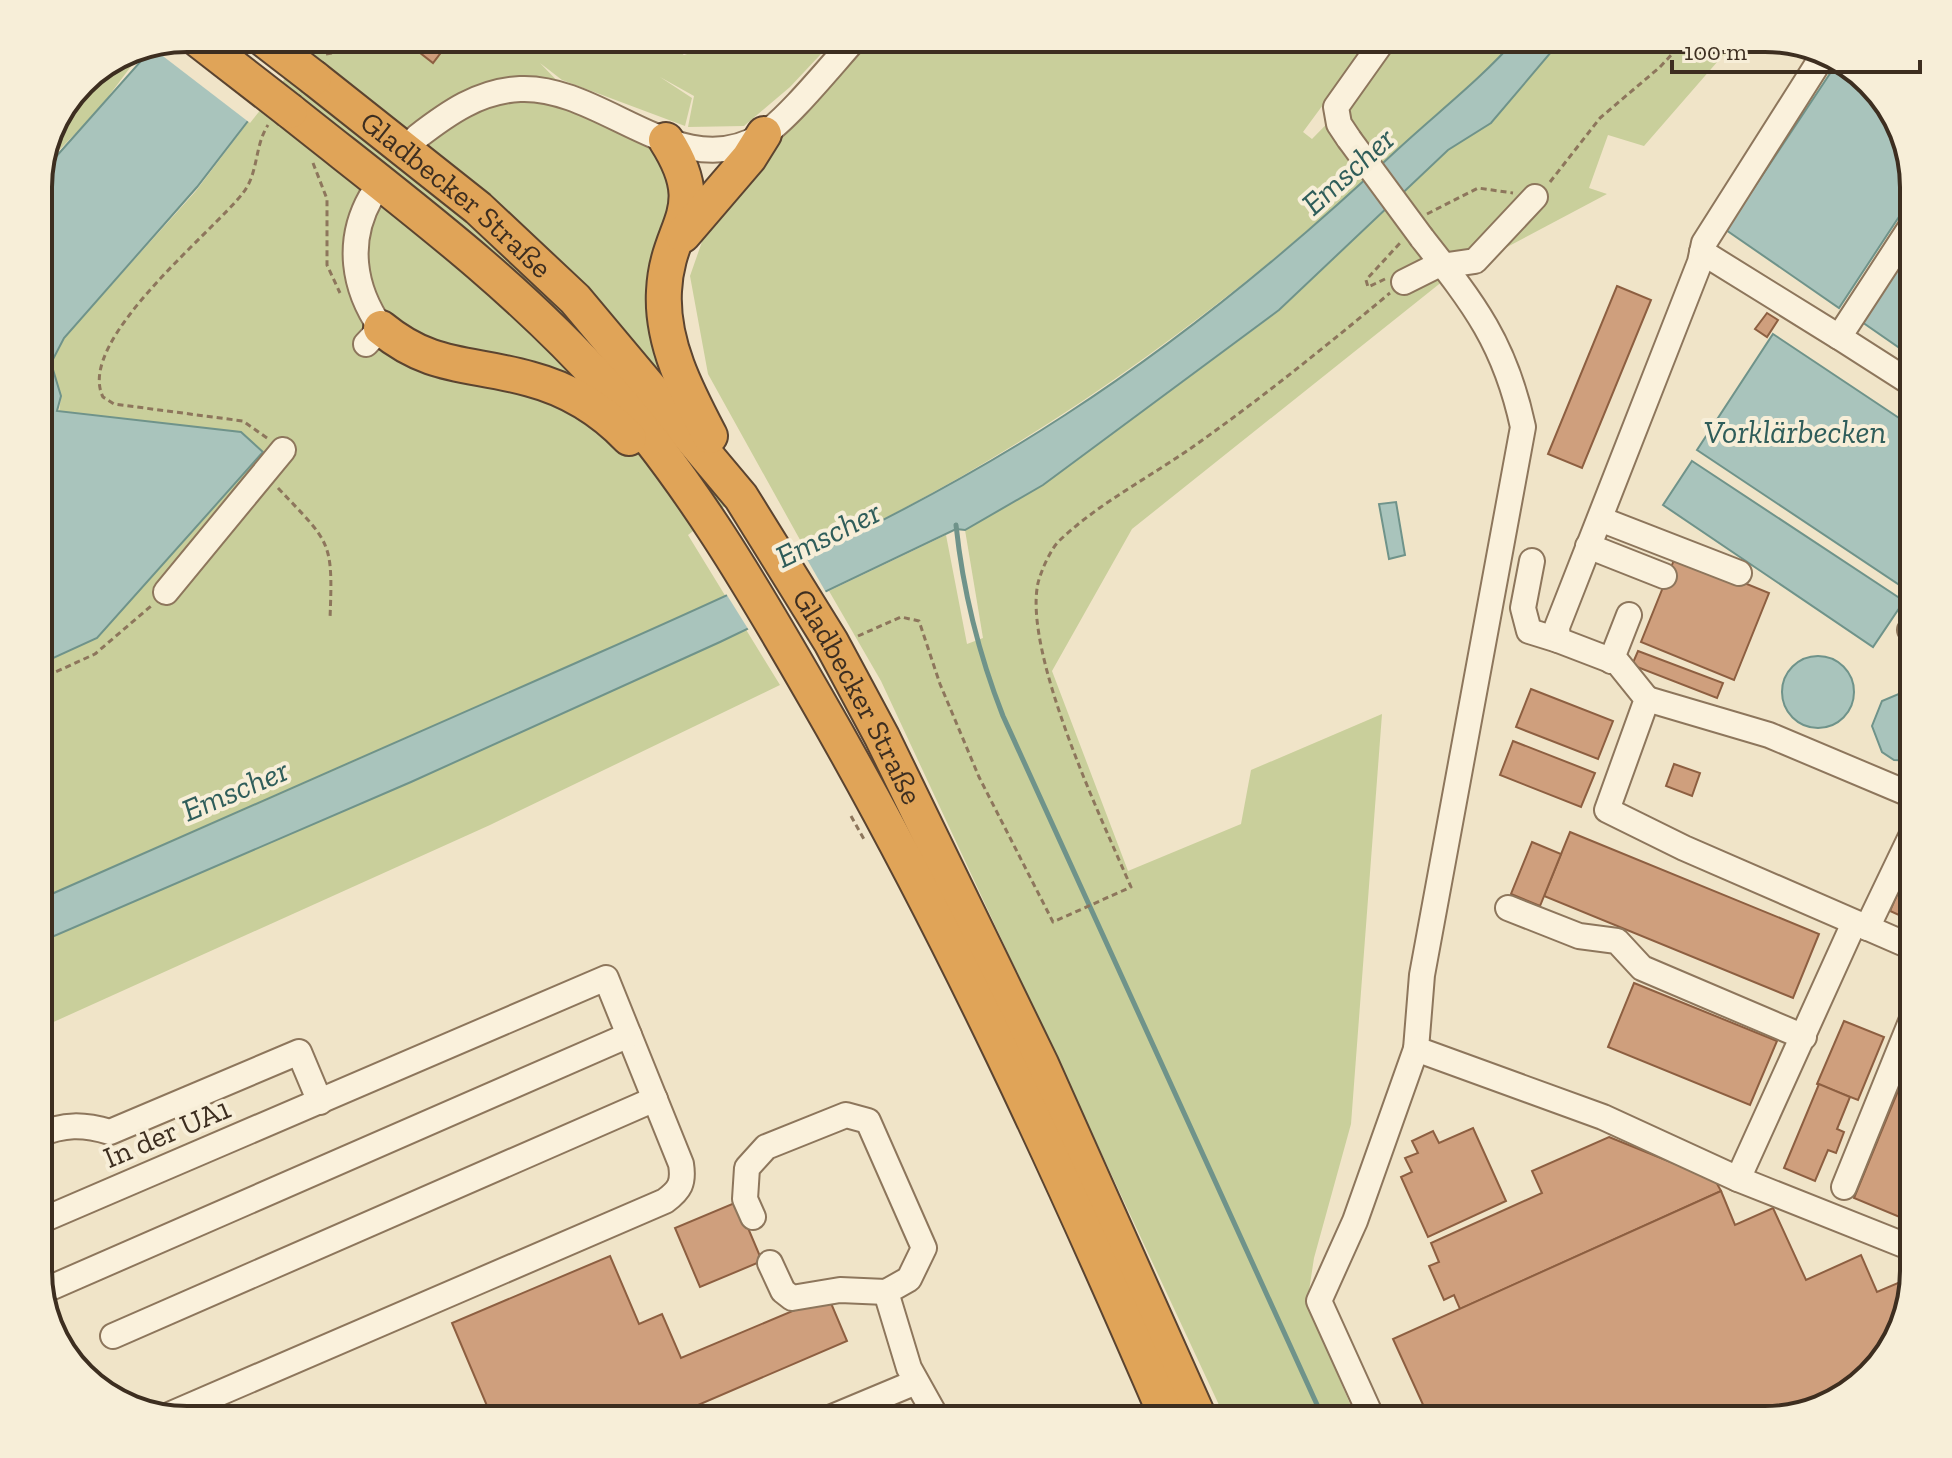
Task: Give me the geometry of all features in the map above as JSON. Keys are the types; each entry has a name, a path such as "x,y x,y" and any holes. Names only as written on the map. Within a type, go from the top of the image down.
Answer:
{"highway":[{"name":"Gladbecker Straße","path":"211,52 279,118 445,234 547,322 652,441 730,556 796,663 961,964 1162,1406"},
{"name":"Gladbecker Straße","path":"288,52 317,68 478,208 575,299 741,497 769,542 842,641 889,752 1041,1064 1194,1406"},
{"path":"677,241 749,158 764,134"},
{"path":"666,140 684,169 689,202 664,291 670,345 690,396 741,497"},
{"path":"373,336 432,360 531,379 587,404 617,426 645,455 730,556"}],"street":[{"path":"417,137 446,114 474,100 526,89 556,94 666,140 704,150 719,149 764,134 843,52"},
{"path":"1367,1406 1319,1301 1355,1221 1416,1049 1422,975 1523,427 1512,380 1500,350 1444,266 1339,124 1336,107 1375,52"},
{"path":"1558,640 1557,627 1704,243 1818,64"},
{"path":"371,197 357,229 355,262 373,336"},
{"path":"1404,282 1444,266 1475,261 1535,197"},
{"path":"1839,337 1900,243"},
{"path":"1702,252 1900,376"},
{"path":"166,592 283,450"},
{"path":"1600,519 1739,573"},
{"path":"1588,546 1664,576"},
{"path":"1532,561 1523,608 1529,631 1618,663 1647,699 1769,735 1900,790"},
{"path":"1611,661 1629,615"},
{"path":"1647,699 1607,810 1900,942"},
{"path":"1738,1179 1804,1037 1900,855"},
{"path":"1508,908 1579,936 1617,941 1642,968 1804,1037"},
{"name":"In der UA1","path":"52,1216 606,978 629,1035"},
{"path":"53,1287 629,1035 681,1164 683,1179 679,1191 665,1201 190,1406"},
{"path":"1416,1049 1603,1117 1738,1179 1900,1243"},
{"path":"1844,1187 1900,1049"},
{"path":"52,1129 62,1125 110,1132 299,1052 320,1102"},
{"path":"113,1336 655,1099"},
{"path":"753,1217 745,1199 747,1168 766,1147 846,1115 868,1121 924,1248 909,1279 886,1292 840,1290 792,1298 783,1291 770,1263"},
{"path":"886,1292 916,1382 930,1406"},
{"path":"859,1406 916,1382"}],"path":[{"path":"317,68 335,52"},
{"path":"1478,188 1535,197 1565,166 1600,118 1674,52"},
{"path":"279,118 259,141 250,183 136,308 109,348 98,381 103,397 114,404 243,421 283,450"},
{"path":"310,159 326,193 325,251 338,289"},
{"path":"842,641 901,617 919,621 979,777 1053,922 1131,887 1097,809 1038,640 1038,583 1057,542 1094,512 1233,419 1404,282"},
{"path":"266,472 320,532 329,550 332,563 330,619"},
{"path":"52,674 95,654 166,592"}],"green space":[{"path":"301,52 680,52 684,55 694,52 823,52 790,87 744,126 688,127 694,96 660,77 692,98 685,126 562,80 540,63 589,114 662,152 673,196 659,263 735,498 688,535 780,685 490,825 52,1023 52,658 97,637 132,597 241,432 59,413 61,396 52,361 64,338 195,192"},
{"path":"860,52 1362,52 1303,132 1312,139 1358,92 1391,52 1505,52 1472,88 1266,265 1122,374 970,471 809,556 708,374 690,276 712,213"},
{"path":"1551,52 1726,52 1644,146 1608,135 1589,188 1607,194 1443,281 1132,529 1052,671 1128,871 1241,824 1251,770 1382,714 1351,1124 1314,1258 1307,1304 1351,1406 1219,1406 881,681 829,591 946,535 967,644 983,638 965,530 1043,485 1279,311 1448,150 1491,123"},
{"path":"133,64 99,109 57,153 66,128 80,105 98,86"}],"water":[{"path":"187,52 301,52 197,187 64,338 52,361 52,179 56,157 144,59"},
{"path":"1551,52 1491,123 1448,150 1279,310 1043,485 965,530 956,529 720,642 411,782 52,937 52,894 765,578 888,518 1007,451 1153,355 1237,290 1358,186 1503,53"},
{"path":"1832,70 1847,80 1872,105 1886,128 1899,170 1900,215 1839,308 1726,230"},
{"path":"1900,265 1900,348 1862,322"},
{"name":"Vorklärbecken","path":"1773,334 1900,419 1900,585 1697,450"},
{"path":"52,366 61,396 57,411 241,432 263,452 97,638 52,659"},
{"path":"1692,461 1900,598 1900,607 1873,647 1663,505"},
{"path":"1396,502 1405,555 1389,559 1379,504"},
{"path":"1818,656 1838,662 1848,672 1854,692 1848,712 1838,722 1818,728 1798,722 1788,712 1782,692 1788,672 1798,662"},
{"path":"1900,693 1900,760 1882,752 1872,726 1882,701"}],"pier":[{"path":"187,52 296,52 302,57 250,123 161,55"},
{"path":"804,554 828,596 750,632 725,592"}],"building":[{"path":"419,52 441,52 433,63"},
{"path":"1617,286 1651,300 1582,468 1548,454"},
{"path":"1767,313 1778,320 1767,337 1755,329"},
{"path":"1676,555 1769,593 1734,680 1641,642"},
{"path":"1638,651 1723,683 1717,698 1632,665"},
{"path":"1531,689 1613,721 1598,759 1516,727"},
{"path":"1513,741 1595,773 1581,807 1500,775"},
{"path":"1674,764 1700,773 1692,796 1666,786"},
{"path":"1570,832 1819,934 1793,998 1544,896"},
{"path":"1532,842 1561,854 1540,906 1511,894"},
{"path":"1900,887 1900,916 1890,911"},
{"path":"1634,983 1777,1041 1750,1105 1608,1047"},
{"path":"1844,1021 1884,1037 1858,1100 1817,1084"},
{"path":"1819,1084 1850,1097 1837,1129 1844,1132 1836,1153 1828,1150 1815,1181 1784,1168"},
{"path":"1900,1086 1900,1217 1854,1198"},
{"path":"1473,1128 1506,1201 1428,1237 1401,1177 1412,1172 1405,1158 1418,1153 1412,1141 1433,1131 1439,1143"},
{"path":"1609,1137 1715,1180 1721,1191 1460,1309 1454,1295 1444,1300 1429,1266 1439,1262 1431,1243 1542,1193 1532,1171"},
{"path":"1721,1191 1735,1225 1773,1208 1806,1280 1861,1255 1877,1292 1899,1283 1893,1314 1886,1330 1860,1366 1824,1392 1782,1405 1424,1406 1393,1339"},
{"path":"737,1202 762,1261 700,1287 675,1228"},
{"path":"610,1256 639,1324 662,1314 681,1358 828,1296 847,1341 696,1406 487,1406 452,1323"}],"waterway":[{"path":"956,525 973,622 1003,716 1318,1406"}],"water label":[{"name":"Emscher","path":"1348,171"},
{"name":"Emscher","path":"828,534"},
{"name":"Emscher","path":"235,790"}]}
